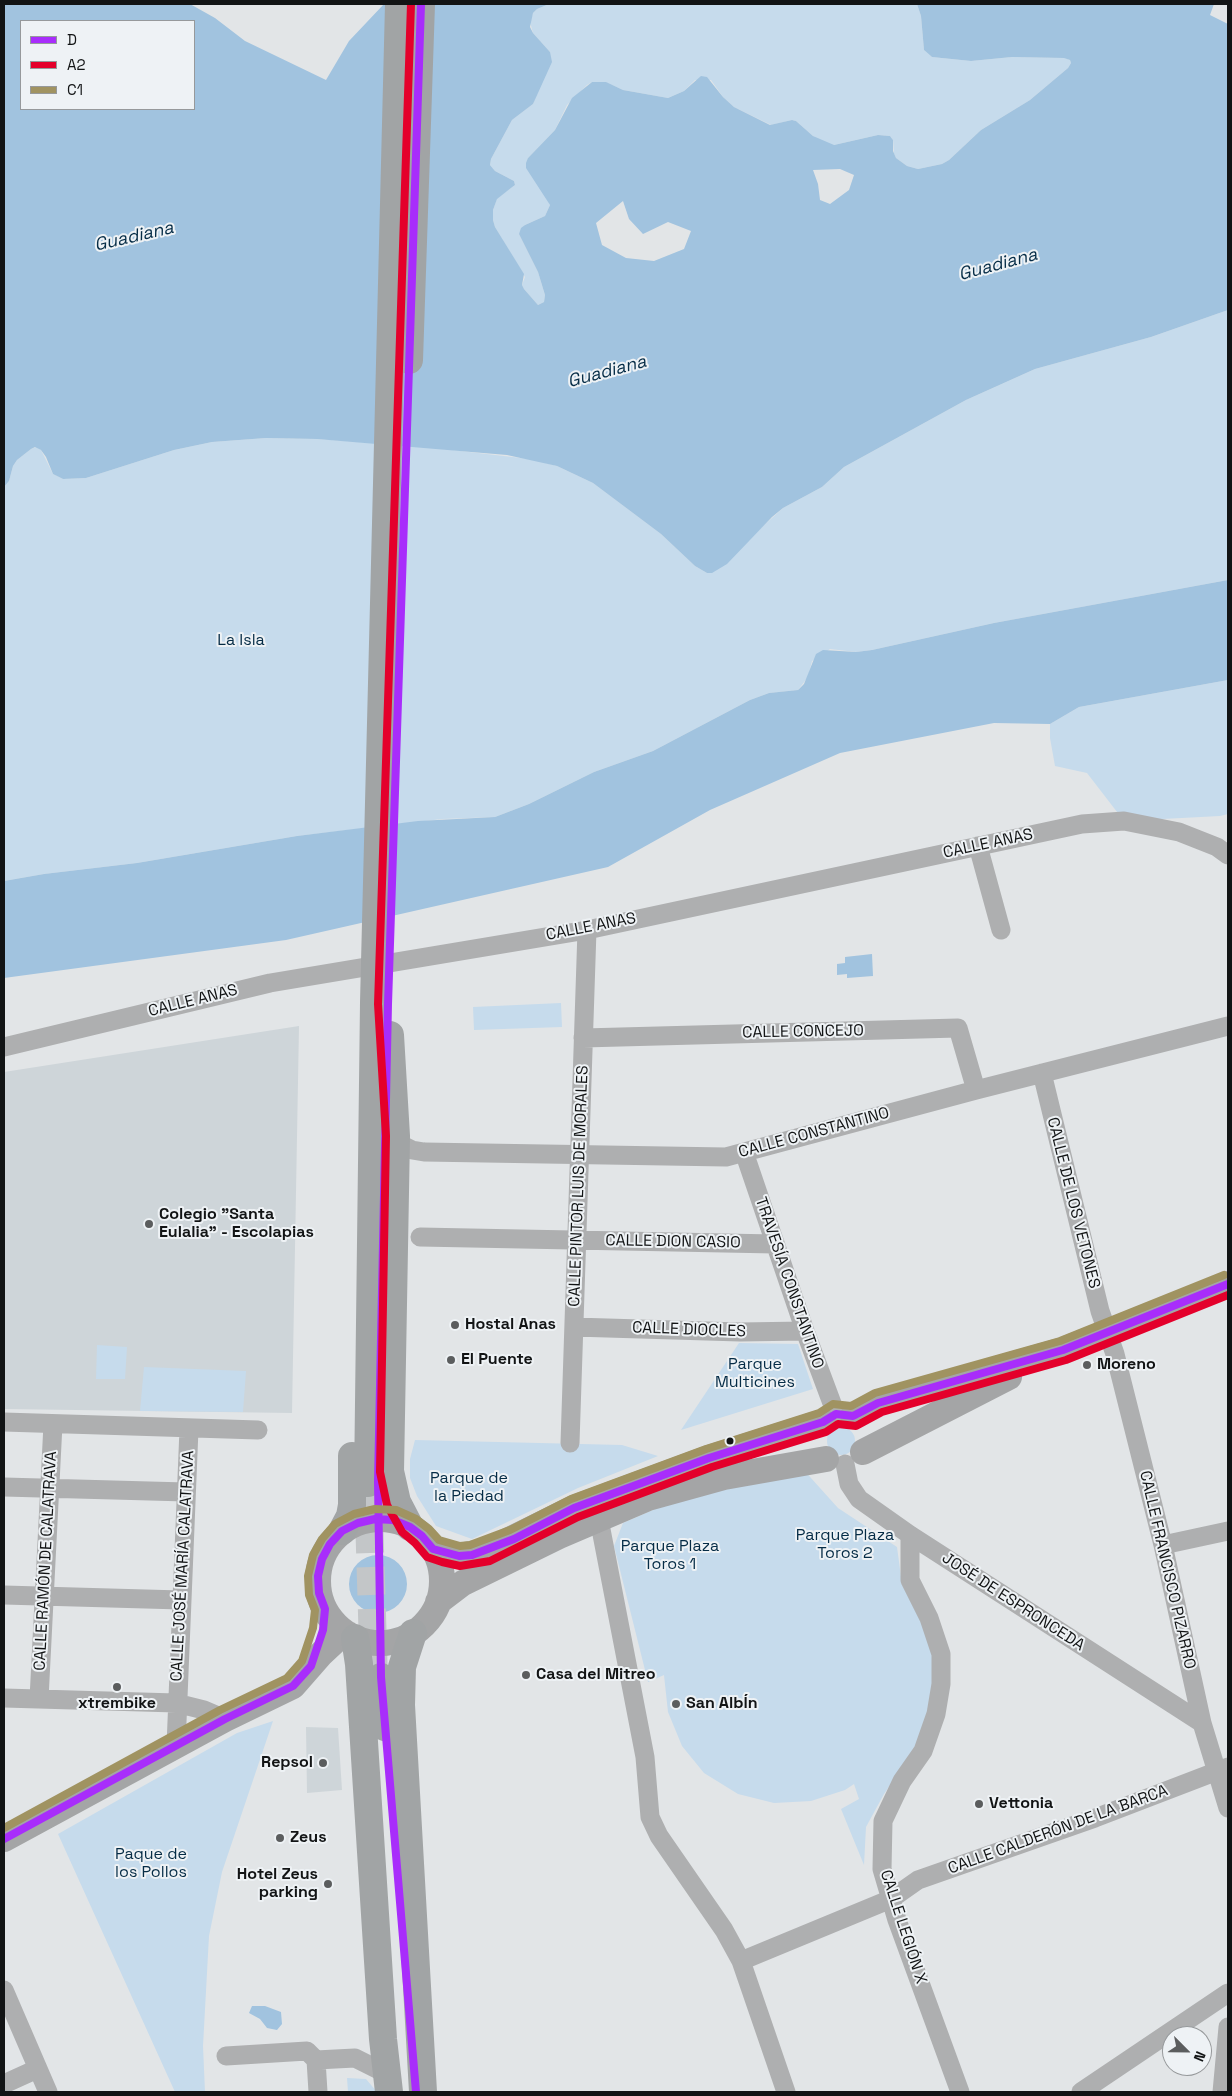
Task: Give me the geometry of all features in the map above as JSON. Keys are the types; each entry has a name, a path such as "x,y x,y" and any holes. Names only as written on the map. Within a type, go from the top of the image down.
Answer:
{"highway":[{"path":"373,1483 399,4"},
{"path":"342,1531 350,1516 352,1505 358,1141 381,1004 421,4"},
{"path":"381,1004 396,1136 390,1471 397,1502 410,1526"},
{"path":"413,1633 402,1667 401,1705 423,2092"},
{"path":"351,1636 360,1682 383,2039 391,2086"},
{"path":"391,2086 377,1678 416,2092"}],"main road":[{"path":"438,1602 441,1584 440,1566 433,1549 410,1526 393,1520 376,1519 358,1523 342,1531 330,1544 322,1559 318,1576 319,1593 325,1610 334,1623 351,1636 370,1642 385,1643 400,1640 424,1625 438,1602 462,1583 559,1536 648,1498 724,1477 844,1458 1063,1350 1228,1284"},
{"path":"433,1549 459,1556 486,1551 574,1508 710,1458 878,1404 1063,1350"},
{"path":"837,1417 860,1421 867,1436 866,1444 844,1458 817,1445 818,1429 837,1417"},
{"path":"311,1666 323,1630 325,1610"},
{"path":"4,1839 225,1719 293,1686 336,1640 351,1636"}],"street":[{"name":"CALLE ANAS","path":"4,1047 270,983 587,930 1090,823 1124,821 1179,832 1217,847 1228,855"},
{"path":"978,846 1001,930"},
{"name":"CALLE PINTOR LUIS DE MORALES","path":"570,1443 587,930"},
{"name":"CALLE CONSTANTINO","path":"396,1136 404,1146 412,1150 424,1152 726,1157 976,1090 1228,1026"},
{"name":"CALLE CONCEJO","path":"584,1038 958,1028 976,1090"},
{"name":"CALLE DE LOS VETONES","path":"1042,1073 1100,1311 1108,1332"},
{"name":"TRAVESÍA CONSTANTINO","path":"744,1152 805,1331 837,1417"},
{"name":"CALLE DION CASIO","path":"420,1237 775,1244"},
{"name":"CALLE DIOCLES","path":"574,1327 740,1332 805,1331"},
{"name":"CALLE FRANCISCO PIZARRO","path":"1108,1332 1163,1545 1202,1722 1223,1769 1228,1808"},
{"path":"4,1422 258,1430"},
{"name":"CALLE RAMÓN DE CALATRAVA","path":"39,1699 53,1424"},
{"name":"CALLE JOSÉ MARÍA CALATRAVA","path":"176,1746 176,1703 189,1429"},
{"name":"JOSÉ DE ESPRONCEDA","path":"844,1458 849,1484 859,1499 910,1535 1202,1722"},
{"path":"4,1487 186,1492"},
{"path":"599,1519 645,1757 650,1817 659,1836 724,1930 741,1961 786,2092"},
{"path":"1163,1545 1228,1531"},
{"name":"CALLE LEGIÓN X","path":"910,1535 910,1580 929,1618 941,1654 941,1684 936,1714 923,1751 902,1781 883,1821 882,1869 960,2092"},
{"path":"4,1595 181,1600"},
{"path":"4,1698 176,1703 204,1710 225,1719"},
{"name":"CALLE CALDERÓN DE LA BARCA","path":"741,1961 891,1899 918,1880 1095,1818 1223,1769"},
{"path":"4,1990 10,2021 48,2092"},
{"path":"1081,2092 1227,1997"},
{"path":"1222,2092 1228,2026"},
{"path":"316,2060 355,2058 383,2039"},
{"path":"226,2056 307,2051 316,2060 318,2092"},
{"path":"355,2058 391,2086"},
{"path":"4,2084 37,2069"}],"shaded area":[{"name":"Colegio \"Santa Eulalia\" - Escolapias","path":"299,1026 292,1413 4,1409 4,1072"},
{"name":"Repsol","path":"306,1727 338,1728 342,1790 307,1793"}],"green space":[{"path":"549,4 917,4 921,16 924,50 932,57 971,61 1012,57 1065,58 1070,60 1071,63 1068,68 1030,100 981,130 949,160 942,164 918,169 907,166 896,158 893,140 890,136 878,135 829,145 813,136 796,121 792,120 771,125 734,107 723,97 711,80 695,80 684,91 668,98 623,90 605,82 592,82 567,105 555,130 528,158 550,205 545,216 525,225 519,234 538,272 545,295 544,302 538,305 524,289 522,285 525,277 495,227 493,220 493,210 497,198 515,185 514,181 495,171 490,165 491,159 512,120 533,104 550,52 533,33 530,22 533,13 537,9"},
{"name":"La Isla","path":"1228,310 1228,580 994,623 872,650 856,652 830,649 812,661 808,677 798,690 769,693 750,700 653,751 594,772 529,804 495,817 442,819 297,836 137,863 44,874 4,881 4,487 9,481 13,466 17,460 31,449 36,447 41,450 53,474 63,479 86,478 174,450 212,442 266,438 317,439 417,446 530,459 557,466 593,483 661,534 695,566 707,573 712,572 783,508 822,487 844,467 966,400 1035,369 1151,337"},
{"path":"1228,680 1228,814 1124,821 1087,773 1055,766 1050,738 1050,724 1079,707"},
{"path":"561,1003 562,1027 474,1030 473,1007"},
{"name":"Parque Multicines","path":"739,1343 798,1344 813,1389 681,1430"},
{"path":"97,1345 127,1347 125,1379 96,1379"},
{"path":"144,1367 246,1371 243,1412 140,1411"},
{"path":"841,1427 851,1431 855,1441 851,1451 841,1455 831,1451 827,1441 831,1431"},
{"name":"Parque de la Piedad","path":"415,1440 622,1445 658,1456 578,1488 472,1539 436,1526 417,1496 410,1478 410,1459"},
{"path":"802,1468 838,1508 897,1547 902,1584 921,1617 932,1649 934,1686 919,1743 884,1794 866,1827 864,1865 841,1809 859,1799 854,1784 845,1790 811,1801 774,1803 738,1794 704,1773 682,1746 668,1712 664,1675 648,1682 614,1546 623,1523 676,1500"},
{"name":"Paque de los Pollos","path":"273,1721 222,1872 209,1936 203,2046 205,2092 175,2092 58,1834 237,1733"},
{"path":"347,2078 366,2079 377,2092 348,2092"}],"water":[{"name":"Guadiana","path":"4,4 190,4 215,18 245,41 326,80 349,41 384,4 549,4 537,9 533,13 530,27 550,52 552,62 533,104 512,120 491,159 490,165 495,171 514,181 515,185 497,199 493,210 493,220 495,227 524,274 522,285 524,289 538,305 544,302 545,295 538,272 519,234 521,228 525,225 545,216 550,205 526,168 526,163 528,158 555,130 572,98 592,82 606,82 623,90 668,98 684,91 701,76 707,77 734,107 770,125 792,120 796,121 813,136 834,145 878,135 890,136 893,140 893,151 896,158 907,166 918,169 942,164 949,160 981,130 1030,100 1068,68 1071,63 1070,60 1064,58 1012,57 971,61 932,57 924,50 921,16 917,4 1214,4 1210,15 1228,24 1228,310 1151,337 1035,369 966,400 844,467 822,487 783,508 727,564 712,573 707,573 695,566 661,534 593,483 557,466 507,455 317,439 266,438 212,442 174,450 86,478 63,479 53,474 46,457 41,450 35,447 17,460 13,466 9,481 4,487","holes":["840,169 854,175 849,190 830,204 820,200 818,184 813,170","623,201 629,219 643,234 668,222 691,231 684,249 654,261 626,258 602,245 596,223"]},
{"path":"1228,580 1228,680 1079,707 1050,724 994,723 840,753 710,810 608,867 286,940 4,978 4,881 44,874 137,863 297,836 418,821 495,817 529,804 594,772 653,751 750,700 769,693 798,690 804,684 816,654 823,650 856,652 872,650 994,623"},
{"path":"872,954 873,976 847,978 847,974 837,975 837,964 845,963 845,957"},
{"path":"378,1555 389,1557 402,1568 407,1584 405,1595 394,1608 378,1613 367,1611 354,1600 349,1584 351,1573 362,1560"},
{"path":"252,2006 265,2006 281,2012 282,2024 277,2030 267,2028 260,2019 249,2013"}],"tunnel":[{"path":"368,1483 374,1679"}],"transit line":[{"name":"A2","path":"411,4 378,1004 386,1136 380,1472 387,1505 402,1532 427,1557 442,1562 460,1566 490,1561 578,1517 712,1467 826,1432 838,1424 856,1426 882,1412 1066,1360 1228,1295"},
{"name":"D","path":"416,2092 381,1677 378,1482 388,1004 421,4"},
{"name":"C1","path":"4,1828 220,1710 287,1678 302,1661 313,1628 315,1610 309,1595 308,1576 313,1555 322,1539 335,1524 354,1514 375,1509 396,1510 416,1519 439,1540 460,1546 470,1545 510,1530 571,1499 706,1449 819,1413 833,1404 851,1406 875,1393 1060,1341 1224,1275"},
{"name":"D","path":"4,1839 225,1719 293,1686 311,1666 323,1630 325,1609 319,1593 318,1576 322,1559 330,1544 342,1531 358,1523 375,1519 393,1520 410,1527 422,1536 433,1549 459,1556 472,1555 514,1539 574,1508 709,1458 823,1422 836,1414 853,1416 878,1403 1063,1350 1228,1284"}],"place":[{"name":"Colegio \"Santa Eulalia\" - Escolapias","path":"149,1224"},
{"name":"Hostal Anas","path":"455,1325"},
{"name":"El Puente","path":"451,1360"},
{"name":"Moreno","path":"1087,1365"},
{"name":"Casa del Mitreo","path":"526,1675"},
{"name":"xtrembike","path":"117,1687"},
{"name":"San Albĺn","path":"676,1704"},
{"name":"Repsol","path":"323,1763"},
{"name":"Vettonia","path":"979,1804"},
{"name":"Zeus","path":"280,1838"},
{"name":"Hotel Zeus parking","path":"328,1884"}],"park label":[{"name":"Parque Plaza Toros 2","path":"845,1545"},
{"name":"Parque Plaza Toros 1","path":"670,1556"}]}
